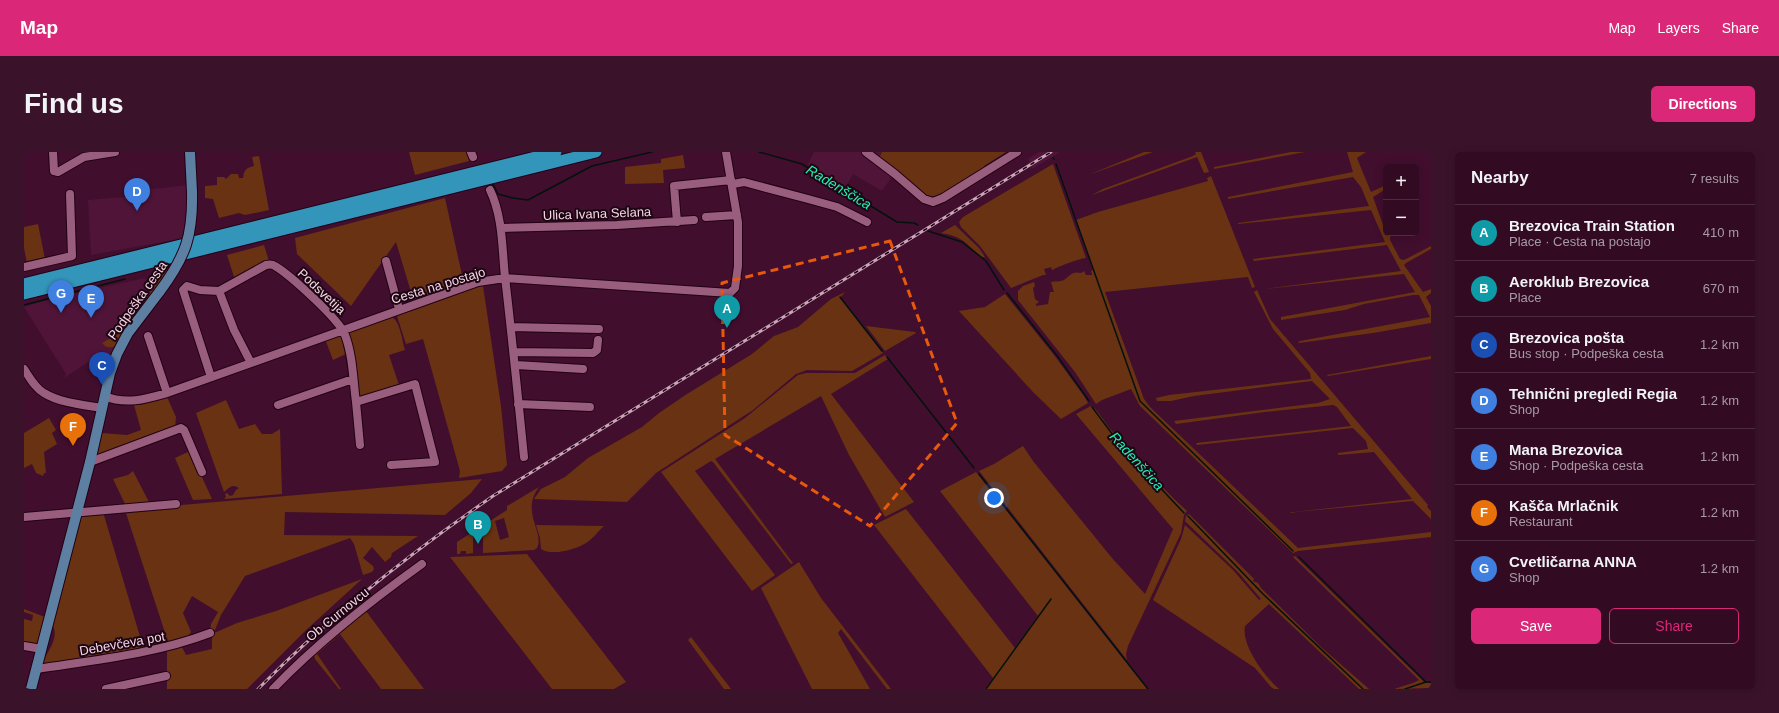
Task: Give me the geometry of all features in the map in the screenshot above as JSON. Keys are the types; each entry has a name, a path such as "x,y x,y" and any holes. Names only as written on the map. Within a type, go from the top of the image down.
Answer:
{"highway":[{"path":"24,284 556,152"},
{"path":"24,294 596,152"}],"main road":[{"name":"Podpeška cesta","path":"30,689 37,669 90,462 110,374 121,344 138,318 175,271 185,250 192,219 190,152"}],"street":[{"path":"53,152 54,171 58,172 84,157 115,152"},
{"path":"706,216 737,215 726,152"},
{"path":"866,152 924,199 937,201 1017,152"},
{"path":"678,222 674,186 732,182 744,182 837,207 867,222"},
{"path":"490,190 494,198 501,228 505,278 516,365 518,404 524,457"},
{"path":"24,267 72,256 70,194"},
{"name":"Cesta na postajo","path":"104,396 117,400 135,401 167,393 478,282 505,278 730,293 736,288 738,266 737,215"},
{"name":"Ulica Ivana Selana","path":"501,228 617,225 694,220"},
{"path":"386,261 399,309"},
{"name":"Podsvetija","path":"219,292 266,264 274,265 291,278 336,319 343,330 349,349 360,445"},
{"path":"211,377 183,290 187,286 200,290 219,292 234,330 251,363"},
{"path":"511,326 599,329"},
{"path":"148,336 167,393"},
{"path":"514,352 593,354 597,350 598,340"},
{"path":"516,365 583,368"},
{"path":"24,369 35,386 44,393 66,401 102,408"},
{"path":"278,405 353,379"},
{"path":"356,402 414,384 435,462 391,465"},
{"path":"518,404 590,407"},
{"path":"90,462 181,428 184,430 202,472"},
{"path":"24,518 176,504"},
{"name":"Ob Curnovcu","path":"273,689 310,652 359,611 422,564"},
{"name":"Debevčeva pot","path":"37,669 126,656 169,647 210,633"},
{"path":"24,646 42,649"},
{"path":"106,689 166,676"},
{"path":"24,688 30,689"}],"highlighted area":[{"path":"890,241 957,423 870,526 725,435 722,283"}],"shaded area":[{"path":"409,152 467,152 469,161 415,175"},
{"path":"814,152 882,152 879,158 895,172 882,191 853,174 845,188 807,166"},
{"path":"882,152 1006,152 984,166 986,169 935,199 928,199 879,158"},
{"path":"1039,152 1060,152 1032,169 1028,159"},
{"path":"1144,152 1153,152 1091,174 1093,173"},
{"path":"1195,152 1201,152 1209,172 1204,173 1197,157 1092,195 1103,189 1193,156 1196,154"},
{"path":"1291,152 1305,152 1214,169 1214,167"},
{"path":"1347,152 1366,152 1357,158 1371,192 1383,186 1383,191 1373,197 1383,225 1383,236 1392,236 1390,240 1400,259 1404,260 1431,246 1431,249 1404,265 1423,292 1431,289 1431,293 1426,297 1431,306 1431,323 1299,343 1298,342 1300,341 1430,317 1419,295 1413,295 1364,304 1345,310 1281,320 1281,317 1415,292 1404,274 1265,289 1401,271 1387,245 1254,261 1253,259 1385,242 1371,210 1238,224 1369,206 1361,187 1353,177 1228,199 1228,197 1353,172"},
{"path":"683,155 685,168 663,170 664,183 625,184 625,167 661,163 661,159"},
{"path":"259,156 269,210 245,215 239,213 219,218 213,199 205,198 205,186 217,185 217,177 224,177 226,179 231,174 238,174 239,178 243,178 246,170 254,166 252,157"},
{"path":"1053,164 1086,258 1079,259 1053,270 1051,269 1052,267 1044,269 1046,275 1011,288 980,246 961,227 959,222 963,217"},
{"path":"1211,176 1255,287 1252,288 1248,277 1105,292 1144,399 1150,407 1298,548 1431,532 1431,537 1298,551 1293,553 1140,406 1131,389 1102,400 1096,404 1075,372 1018,300 1018,291 1023,286 1034,282 1035,286 1033,288 1035,299 1039,302 1036,306 1048,304 1050,292 1054,292 1051,282 1062,281 1074,273 1081,273 1084,271 1086,275 1092,275 1091,271 1093,270 1076,220 1098,212 1208,181 1207,178"},
{"path":"188,185 189,196 185,238 91,255 88,200 136,196 136,191"},
{"path":"445,198 464,284 414,302 396,242 351,306 297,254 295,238"},
{"path":"38,224 45,259 27,263 24,248 24,227"},
{"path":"955,225 979,248 985,257 982,257 960,239 941,233"},
{"path":"264,245 269,261 235,280 227,255"},
{"path":"166,269 169,273 118,343 112,347 104,345 102,343 120,332 151,291 163,270"},
{"path":"145,278 151,291 120,332 102,343 109,348 115,346 108,361 99,355 64,378 66,374 24,307 57,297"},
{"path":"478,286 483,286 501,406 507,465 502,471 459,478 460,471 423,339 406,344 397,316 398,314"},
{"path":"1257,290 1270,319 1428,505 1427,507 1431,511 1431,519 1413,501 1285,513 1412,499 1374,452 1338,455 1338,453 1368,449 1366,441 1353,428 1197,445 1196,443 1351,426 1337,407 1333,405 1265,412 1176,424 1174,421 1318,403 1330,399 1312,381 1194,396 1171,401 1157,401 1156,398 1169,395 1311,379 1310,373 1273,329 1254,292"},
{"path":"845,292 840,298 883,353 852,371 807,370 796,374 753,410 656,473 627,502 534,499 541,489 565,477 588,458 642,427 659,413 687,394 752,354 774,336 798,327 831,299"},
{"path":"1005,294 1054,355 1088,403 1061,419 1033,392 959,311 985,307"},
{"path":"390,316 398,325 405,350 389,355 399,385 358,400 348,332"},
{"path":"866,326 915,332 916,333 885,351"},
{"path":"342,334 348,353 333,360 325,339"},
{"path":"885,355 888,359 831,394 914,502 885,517 849,455 821,396 715,459 793,563 791,564 713,462 711,461 695,471 775,575 752,591 661,472 745,418 798,375 806,373 855,373"},
{"path":"1431,356 1431,359 1327,375"},
{"path":"167,397 176,417 175,428 95,459 102,433 127,435 141,430 134,405 140,405"},
{"path":"226,400 239,429 255,424 262,434 272,434 280,429 282,494 224,499 226,497 225,494 227,493 230,496 233,495 239,488 232,486 224,492 196,413"},
{"path":"1091,406 1139,462 1187,511 1184,515 1181,533 1128,646 1126,654 1127,660 979,471 994,464 1023,446 1033,461 1112,558 1145,594 1173,529 1076,414"},
{"path":"49,418 56,430 52,433 57,444 44,452 46,473 44,473 43,476 36,473 32,464 24,468 24,433"},
{"path":"190,451 212,499 193,500 175,458"},
{"path":"133,471 150,504 126,506 113,479 128,475"},
{"path":"976,472 1147,689 985,689 993,678 874,525 906,509 1015,648 1038,616 940,491"},
{"path":"482,479 471,493 445,515 285,512 284,535 418,536 392,553 391,557 385,562 372,547 363,558 373,566 374,569 372,572 363,575 354,544 350,538 245,576 221,615 215,630 210,632 211,624 218,612 192,596 183,613 191,632 188,636 189,640 169,645 125,510"},
{"path":"539,487 534,496 532,505 532,513 539,542 537,548 534,550 483,553 483,538 473,538 473,553 466,554 466,551 461,551 460,554 457,554 457,542 507,510 507,506","holes":["504,518 509,537 500,540 495,521"]},
{"path":"103,512 144,650 46,664 43,661 54,640 55,635 53,626 81,515"},
{"path":"1189,514 1254,579 1253,581 1258,583 1261,588 1321,647 1369,689 1359,689 1269,604 1245,626 1245,634 1250,651 1255,660 1267,677 1279,689 1274,689 1271,687 1255,668 1153,600 1181,539 1185,525 1233,570 1259,600 1261,599 1238,572 1185,521 1186,516"},
{"path":"536,525 604,526 591,539 581,546 570,550 551,552 541,549 540,538"},
{"path":"527,554 626,682 614,689 552,689 450,557"},
{"path":"1295,556 1424,683 1431,683 1431,688 1394,689 1419,680 1293,557"},
{"path":"799,562 821,598 891,689 887,689 841,629 838,633 870,689 812,689 761,588"},
{"path":"412,573 411,577 366,611 424,689 381,689 340,634 317,654 341,689 339,689 315,659 313,652"},
{"path":"362,579 305,631 247,689 167,689 167,650 181,645 186,655 212,649 212,634 237,623 276,611"},
{"path":"24,609 45,617 38,646 24,645 24,619 32,621 33,615 24,612"},
{"path":"691,637 731,689 724,689 688,640"}],"waterway":[{"path":"493,184 498,194 528,200 592,166 652,152"},
{"name":"Radenščica","path":"759,152 802,164 897,222 914,223 918,225"},
{"path":"1056,164 1140,401 1293,551"},
{"name":"Radenščica","path":"928,231 962,242 986,261 1004,290"},
{"path":"24,305 125,279"},
{"name":"Radenščica","path":"1007,293 1058,357 1089,401"},
{"path":"840,297 882,351"},
{"path":"887,357 974,468"},
{"name":"Radenščica","path":"1092,407 1122,447 1184,513"},
{"path":"979,474 1148,689"},
{"path":"1188,516 1263,594 1363,689"},
{"path":"1299,557 1426,682"},
{"path":"986,689 1051,599"},
{"path":"1405,689 1426,682 1431,682"}],"railway":[{"path":"258,689 313,636 371,587 431,540 493,496 1051,152"}],"place":[{"name":"Tehnični pregledi Regia","path":"137,211"},
{"name":"Cvetličarna ANNA","path":"61,313"},
{"name":"Mana Brezovica","path":"91,318"},
{"name":"Brezovica Train Station","path":"727,328"},
{"name":"Brezovica pošta","path":"102,385"},
{"name":"Kašča Mrlačnik","path":"73,446"},
{"name":"Aeroklub Brezovica","path":"478,544"}]}
